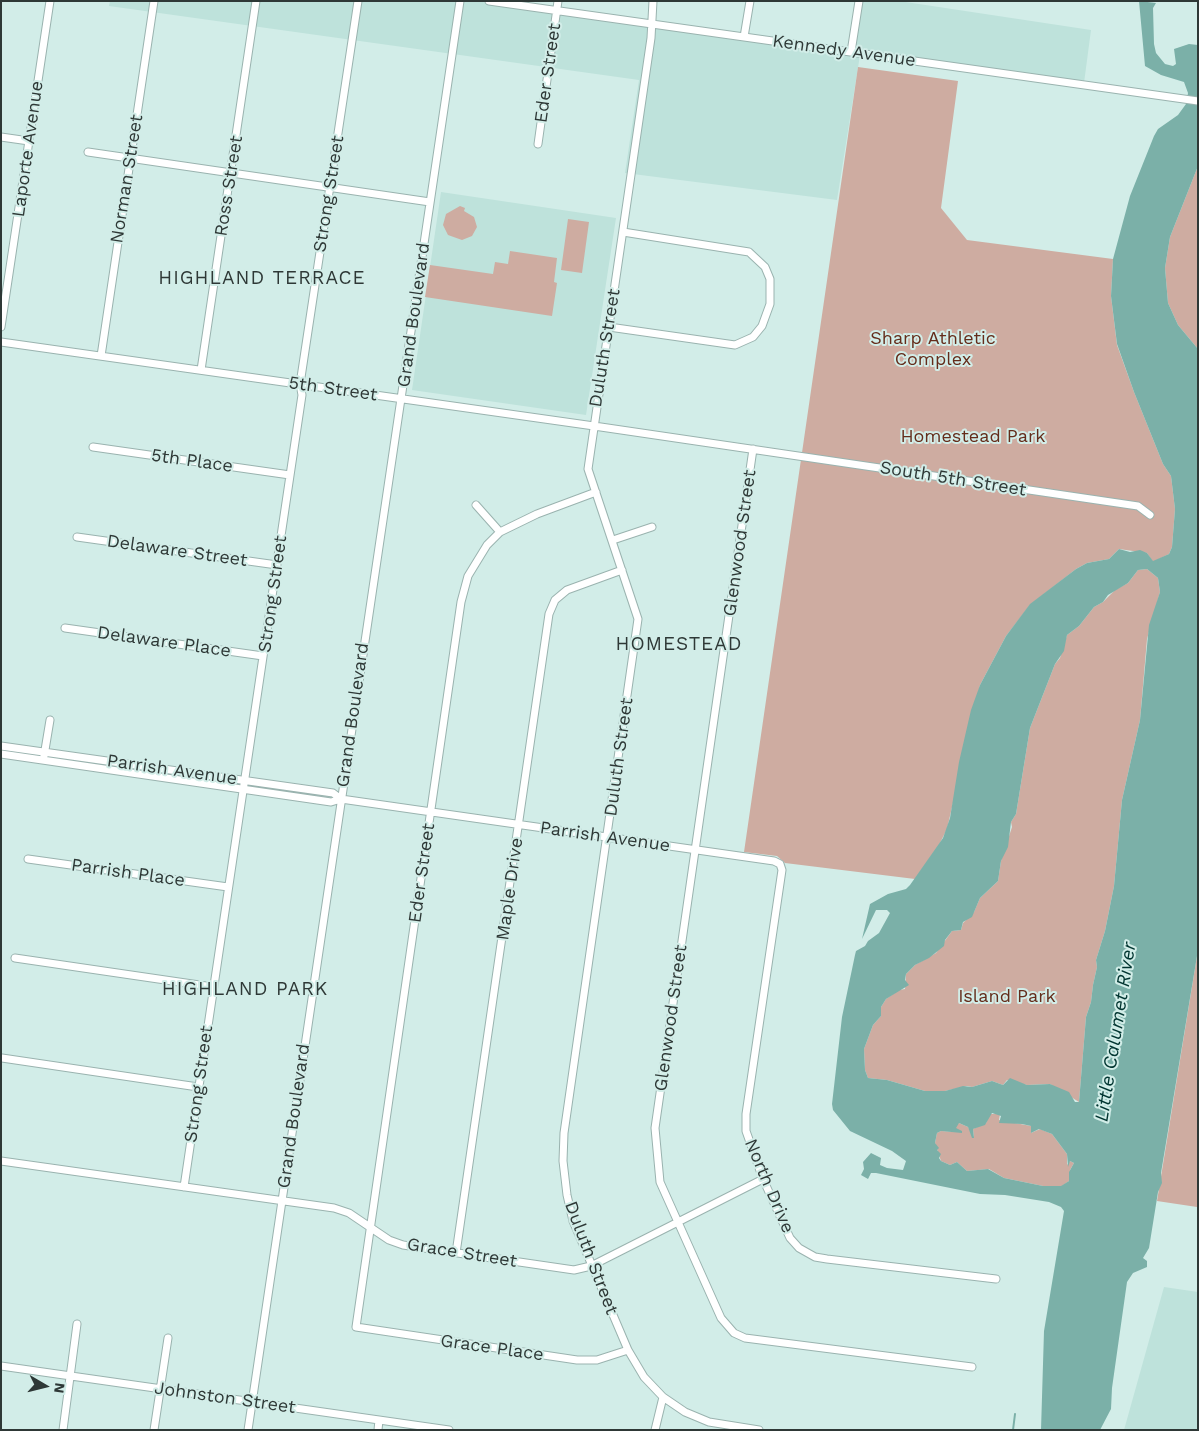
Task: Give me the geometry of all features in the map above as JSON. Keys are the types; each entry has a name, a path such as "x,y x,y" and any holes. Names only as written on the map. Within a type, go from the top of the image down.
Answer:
{"street":[{"name":"Laporte Avenue","path":"1,327 50,1"},
{"name":"Norman Street","path":"101,356 154,1"},
{"name":"Ross Street","path":"201,370 256,1"},
{"name":"Strong Street","path":"184,1187 302,395 300,384 358,1"},
{"name":"Grand Boulevard","path":"248,1430 460,1"},
{"name":"Kennedy Avenue","path":"490,1 1198,101"},
{"name":"Eder Street","path":"538,144 558,1"},
{"name":"Duluth Street","path":"654,1 588,469 638,619 564,1133 567,1194 573,1221 628,1350 644,1377 663,1397 685,1412 709,1422 759,1430"},
{"path":"744,37 750,1"},
{"path":"851,52 859,1"},
{"path":"1,137 29,141"},
{"path":"88,152 430,202"},
{"path":"609,328 735,346 753,337 762,326 770,304 770,279 765,267 749,252 622,232"},
{"name":"5th Street","path":"1,342 753,449"},
{"name":"5th Place","path":"93,447 290,475"},
{"name":"South 5th Street","path":"753,449 1138,506 1150,514"},
{"name":"Glenwood Street","path":"753,449 655,1128 660,1182 721,1318 734,1333 745,1338 972,1367"},
{"name":"Eder Street","path":"356,1327 461,602 472,568 487,546 500,532 537,514 596,492"},
{"path":"476,505 500,532"},
{"path":"613,540 652,527"},
{"name":"Delaware Street","path":"77,537 277,565"},
{"name":"Maple Drive","path":"456,1252 551,608 555,600 567,590 622,570"},
{"name":"Delaware Place","path":"66,628 263,656"},
{"path":"44,761 50,720"},
{"name":"Parrish Avenue","path":"1,746 333,793 341,799"},
{"name":"Parrish Avenue","path":"1,754 331,802 341,799 519,824 696,849 774,861 780,864"},
{"name":"Parrish Place","path":"28,859 228,887"},
{"name":"North Drive","path":"780,864 782,870 746,1114 746,1131 750,1147 763,1179 790,1238 800,1248 815,1256 996,1279"},
{"path":"14,958 213,987"},
{"path":"2,1058 198,1087"},
{"name":"Grace Street","path":"1,1161 334,1208 349,1213 390,1240 403,1245 574,1270 592,1266 763,1179"},
{"path":"62,1430 77,1324"},
{"name":"Grace Place","path":"356,1327 577,1360 597,1360 628,1350"},
{"path":"154,1430 168,1338"},
{"name":"Johnston Street","path":"1,1366 449,1430"},
{"path":"655,1430 663,1397"},
{"path":"378,1430 379,1420"}],"shaded area":[{"path":"110,1 475,1 860,55 837,200 625,173 639,80 109,6"},
{"path":"861,1 899,1 1091,30 1084,83 854,51"},
{"path":"441,192 616,218 586,415 412,390"},
{"path":"1164,1287 1198,1292 1198,1430 1124,1430"}],"green space":[{"name":"Homestead Park","path":"858,67 958,81 941,208 967,240 1113,259 1111,296 1117,345 1163,464 1171,476 1175,509 1172,547 1169,554 1153,562 1147,553 1119,549 1109,559 1087,563 1076,569 1030,605 1006,636 980,685 947,829 939,845 915,879 785,863 777,856 744,852"},
{"path":"1198,166 1198,349 1178,325 1168,303 1165,268 1170,237"},
{"path":"460,206 465,208 464,211 474,217 477,227 472,236 462,240 448,235 443,225 446,214"},
{"path":"568,219 589,222 582,273 561,270"},
{"path":"510,251 557,258 554,282 557,283 552,316 425,297 430,265 493,274 495,262 508,264"},
{"name":"Island Park","path":"1147,569 1158,578 1160,592 1147,639 1140,720 1122,800 1114,886 1105,931 1096,960 1097,967 1091,1002 1086,1017 1079,1102 1050,1084 1027,1085 1007,1080 1003,1085 992,1081 972,1087 967,1086 945,1091 925,1091 887,1080 868,1078 865,1070 864,1049 873,1025 881,1016 881,1007 886,999 899,990 905,989 906,974 915,965 936,953 952,931 961,930 963,923 974,912 980,898 998,881 1001,861 1012,827 1011,822 1016,814 1030,728 1055,664 1060,658 1067,635 1079,626 1094,607 1103,602 1115,590 1128,583 1138,570"},
{"path":"1198,950 1198,1223 1197,1207 1157,1201"},
{"path":"989,1114 1000,1114 999,1120 1031,1126 1031,1133 1040,1129 1052,1134 1067,1154 1067,1165 1070,1161 1074,1163 1070,1170 1069,1181 1062,1186 1043,1186 1004,1178 989,1169 967,1171 957,1162 950,1165 941,1161 935,1143 937,1133 941,1131 956,1132 956,1124 959,1123 968,1127 974,1138 973,1129 986,1123"}],"water":[{"name":"Little Calumet River","path":"1139,1 1156,3 1153,8 1154,44 1156,53 1165,64 1173,66 1176,64 1174,49 1189,44 1198,45 1198,166 1170,237 1165,268 1168,303 1178,325 1198,349 1198,950 1161,1173 1162,1183 1158,1192 1149,1248 1143,1258 1147,1261 1147,1267 1133,1273 1127,1282 1112,1388 1111,1409 1100,1430 1041,1430 1044,1331 1064,1211 1061,1207 1049,1202 1005,1195 980,1194 876,1173 871,1173 868,1179 861,1175 864,1169 863,1162 871,1153 881,1158 880,1165 887,1168 903,1170 906,1161 892,1151 850,1131 833,1110 832,1104 842,1017 856,951 865,946 868,941 879,933 890,913 887,910 876,910 862,939 870,904 888,894 906,889 943,838 950,818 959,762 971,710 980,685 1006,636 1030,604 1076,569 1087,563 1109,559 1119,549 1130,552 1140,550 1147,553 1153,561 1169,554 1172,547 1175,509 1171,476 1163,464 1117,344 1111,296 1113,259 1130,196 1154,136 1158,129 1178,115 1186,104 1188,93 1184,82 1161,75 1145,66","holes":["1147,569 1158,578 1160,592 1149,625 1140,720 1122,800 1114,886 1105,931 1096,960 1097,967 1091,1002 1086,1017 1079,1102 1075,1102 1069,1092 1050,1084 1027,1085 1010,1078 1003,1085 992,1081 972,1087 963,1086 945,1091 925,1091 887,1080 868,1078 865,1070 864,1049 873,1025 881,1016 881,1007 886,999 909,985 905,980 906,974 915,965 929,958 944,946 945,940 952,931 961,930 963,922 972,917 980,898 998,881 1001,861 1008,847 1011,822 1016,814 1030,728 1055,664 1064,651 1067,635 1079,626 1094,607 1103,602 1108,595 1128,583 1138,570","992,1113 1001,1116 999,1123 1022,1124 1031,1126 1031,1133 1039,1129 1052,1134 1067,1154 1068,1167 1070,1161 1074,1163 1069,1172 1069,1181 1061,1186 1043,1186 1004,1178 988,1169 967,1171 957,1162 950,1165 941,1161 939,1158 941,1154 937,1150 939,1148 935,1143 937,1133 941,1131 962,1133 962,1131 956,1128 959,1123 968,1127 972,1138 974,1138 973,1129 985,1125"]}],"waterway":[{"path":"1013,1430 1015,1414"}],"district":[{"name":"HIGHLAND TERRACE","path":"262,278"},
{"name":"HOMESTEAD","path":"679,644"},
{"name":"HIGHLAND PARK","path":"245,989"}],"park label":[{"name":"Sharp Athletic Complex","path":"933,349"}]}
